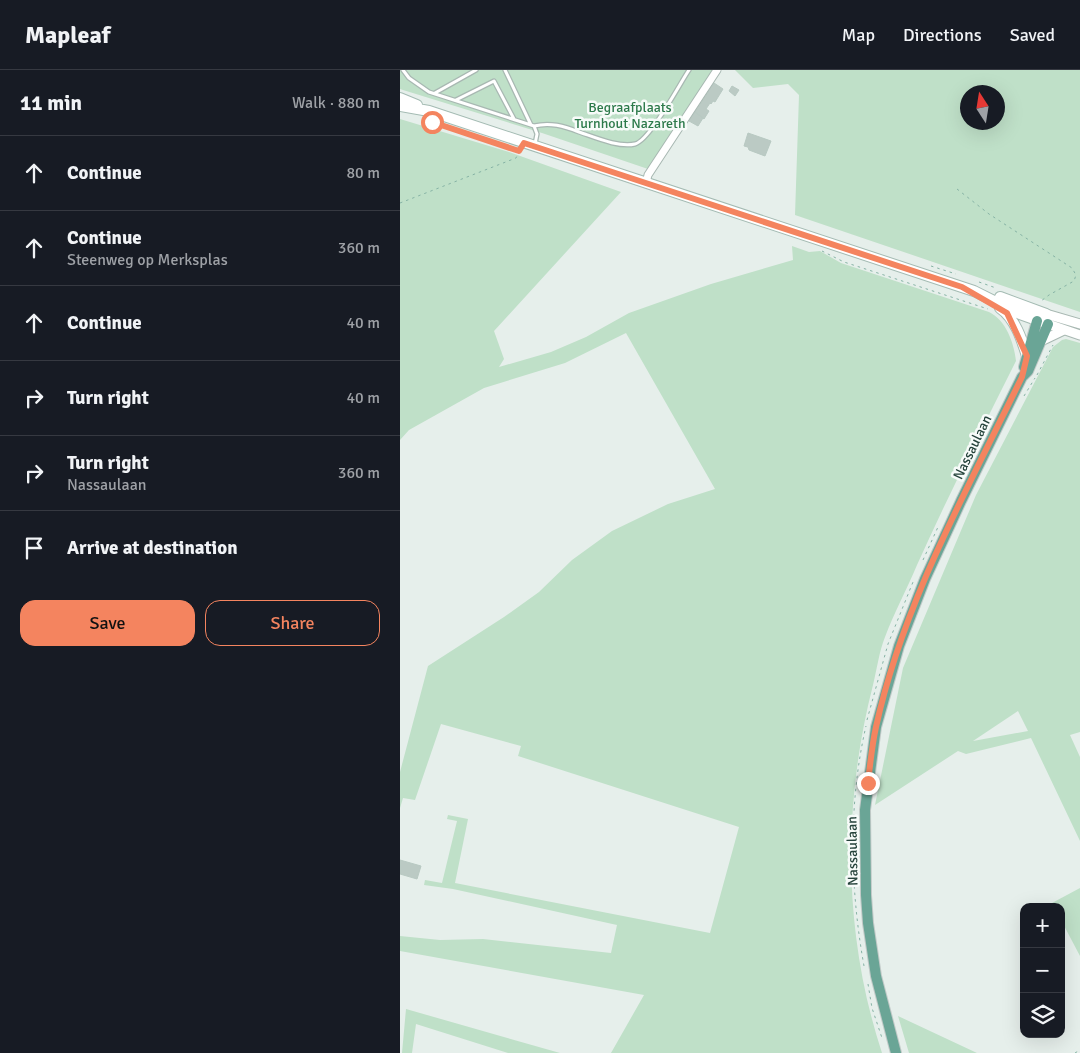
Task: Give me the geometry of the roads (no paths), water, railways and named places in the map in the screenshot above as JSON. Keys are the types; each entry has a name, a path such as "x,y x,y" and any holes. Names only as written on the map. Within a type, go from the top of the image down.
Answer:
{"main road":[{"path":"400,98 429,111 974,291 1020,314 1042,318"},
{"path":"400,106 429,111"},
{"path":"962,287 1007,313 1027,356"},
{"name":"Nassaulaan","path":"896,1053 876,976 866,895 865,810 876,728 899,646 925,579 1022,377 1027,356 1042,318"},
{"name":"Nassaulaan","path":"1022,377 1028,371 1041,341 1042,318"}],"street":[{"path":"646,183 648,175 717,70"},
{"path":"1042,318 1080,324"},
{"path":"1042,318 1064,330 1080,335"},
{"path":"1041,341 1064,330"}],"lane":[{"path":"403,70 418,85 435,94 533,125 563,126 601,140 628,144 637,144 646,137 689,70"},
{"path":"435,94 476,70"},
{"path":"504,70 537,134 534,146"},
{"path":"456,100 494,80 514,119"}],"park label":[{"name":"Begraafplaats Turnhout Nazareth","path":"630,116"}]}
